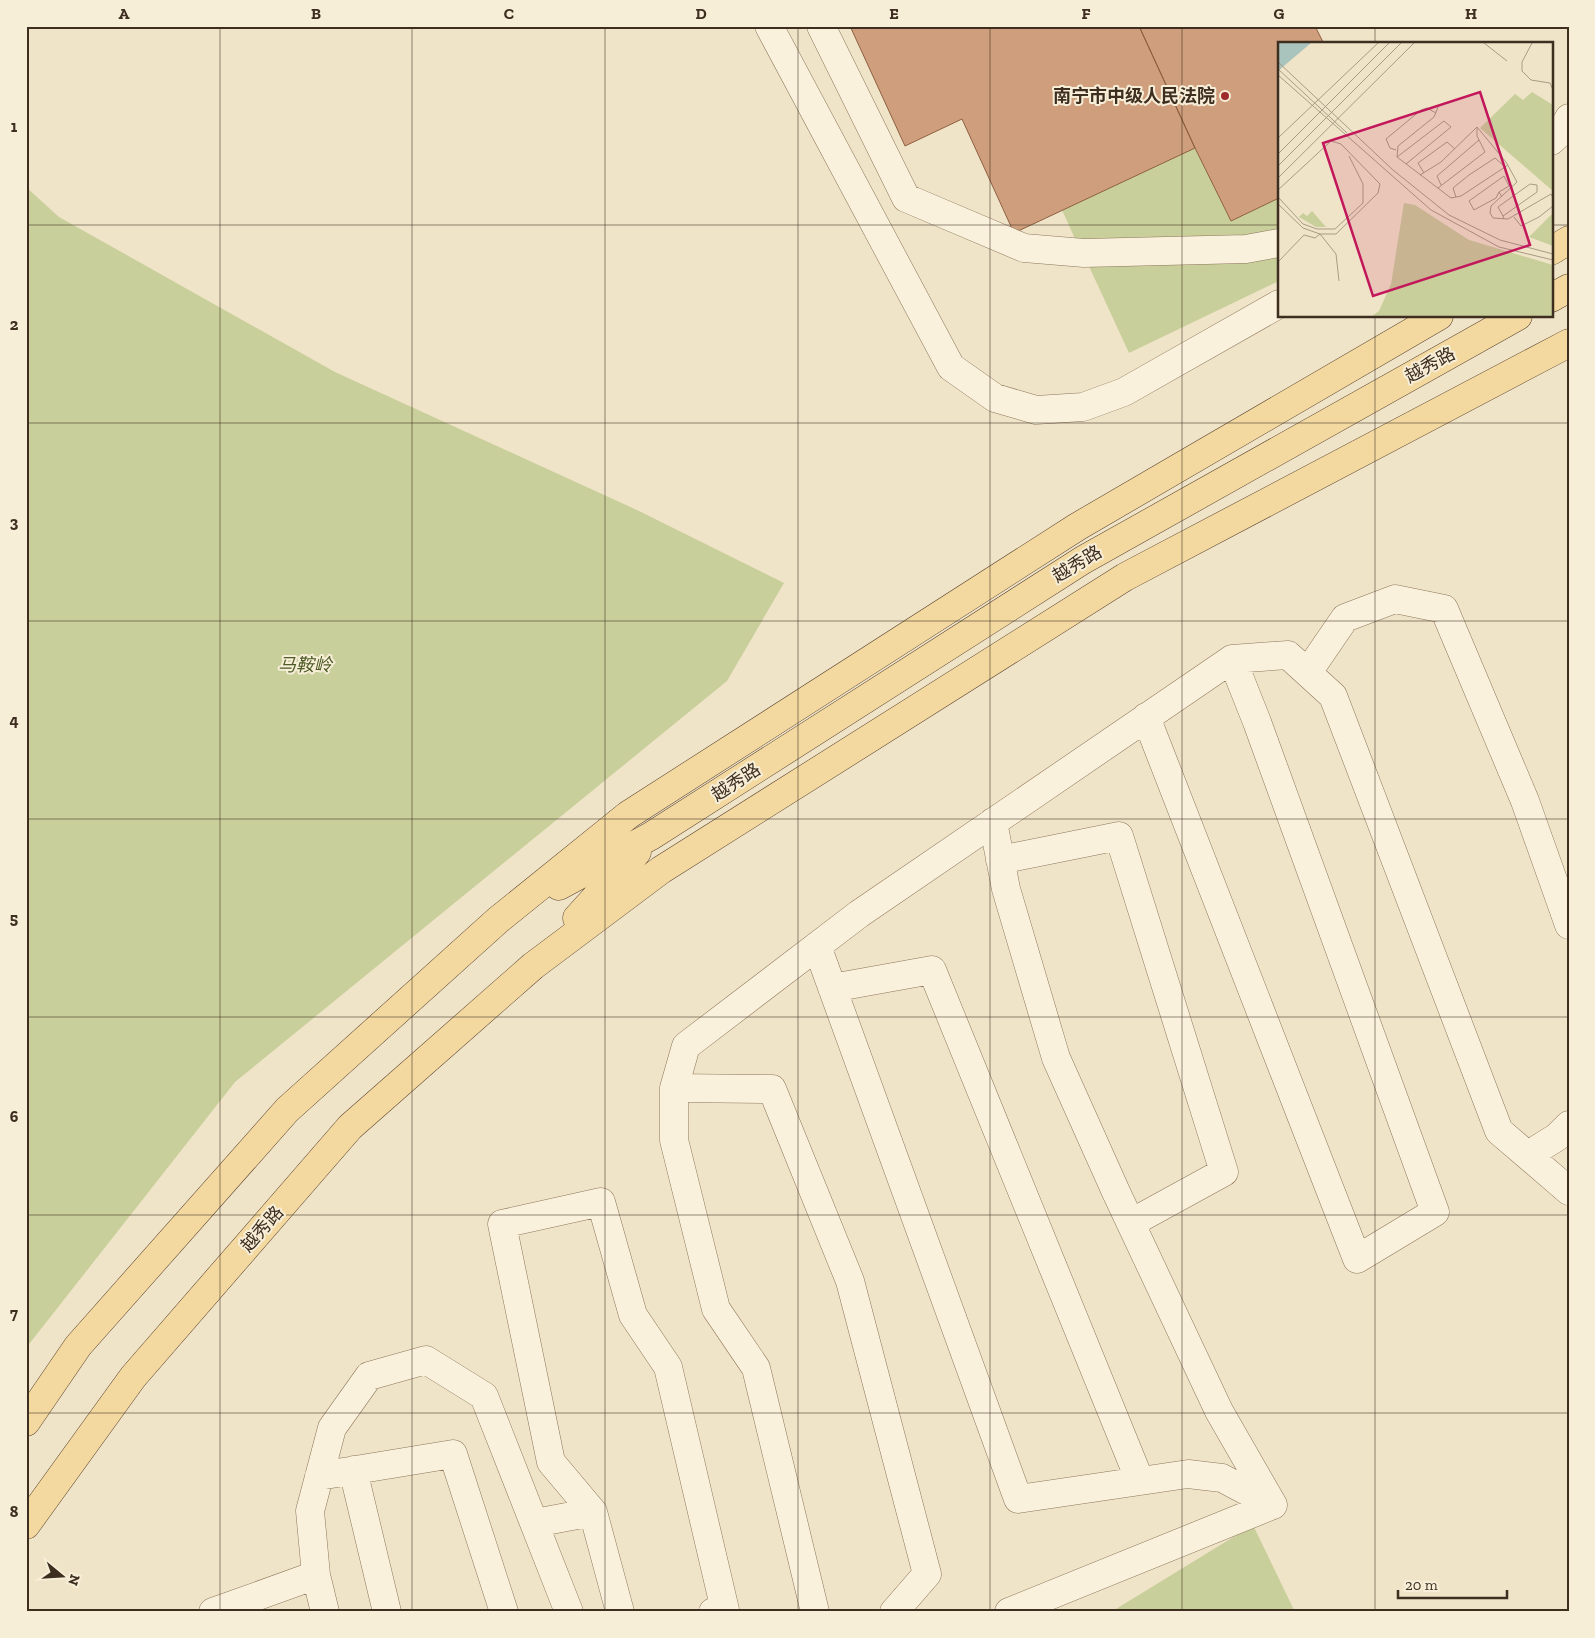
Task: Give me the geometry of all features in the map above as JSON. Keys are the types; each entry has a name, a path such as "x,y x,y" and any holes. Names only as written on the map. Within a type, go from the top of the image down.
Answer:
{"main road":[{"path":"1552,249 1569,240"},
{"path":"1552,297 1569,288"},
{"path":"26,1422 78,1346 287,1110 498,920 628,814 1077,527 1435,318"},
{"name":"越秀路","path":"651,836 1083,560 1514,318"},
{"path":"534,966 661,870 1125,577 1569,343"},
{"path":"498,920 651,836"},
{"path":"534,966 651,836"},
{"name":"越秀路","path":"26,1525 133,1377 350,1127 534,966"}],"street":[{"path":"769,26 951,367 995,398 1036,410 1083,407 1124,392 1278,305"},
{"path":"821,26 906,198 1024,248 1084,253 1246,249 1278,243"},
{"path":"1552,140 1561,132 1569,118"},
{"path":"1308,672 1346,618 1395,599 1444,609 1525,801 1569,926"},
{"path":"815,1612 756,1368 716,1309 674,1140 674,1088 686,1046 859,914 1232,659 1288,655 1334,696 1500,1131 1569,1191"},
{"path":"1146,717 1357,1259 1435,1212 1257,722 1232,659"},
{"path":"993,822 1006,889 1056,1058 1219,1411 1273,1505"},
{"path":"1000,860 1119,836 1224,1172 1131,1223"},
{"path":"817,946 1018,1499 1188,1474 1222,1478 1273,1505"},
{"path":"832,988 932,970 1140,1481"},
{"path":"674,1088 772,1089 850,1280 927,1574 894,1612"},
{"path":"1528,1155 1557,1136 1569,1125"},
{"path":"620,1612 593,1512 551,1462 502,1224 601,1202 633,1315 668,1367 726,1610 713,1612"},
{"path":"325,1612 316,1576 310,1511 332,1428 369,1376 426,1360 484,1396 569,1612"},
{"path":"319,1476 453,1454 504,1612"},
{"path":"353,1470 387,1612"},
{"path":"1009,1612 1273,1505"},
{"path":"535,1523 593,1512"},
{"path":"213,1612 316,1576"}],"green space":[{"path":"1195,148 1231,221 1278,198 1278,233 1076,241 1062,210"},
{"name":"马鞍岭","path":"26,187 59,217 335,372 637,510 784,583 727,681 235,1082 26,1348"},
{"path":"1278,257 1278,281 1129,353 1087,262 1241,262"},
{"path":"1253,1525 1295,1612 1111,1612"}],"building":[{"path":"850,26 1139,26 1195,148 1014,233 962,119 905,146"},
{"name":"南宁市中级人民法院","path":"1139,26 1315,26 1323,42 1278,42 1278,198 1231,221"}],"place":[{"name":"南宁市中级人民法院","path":"1225,96"}]}
